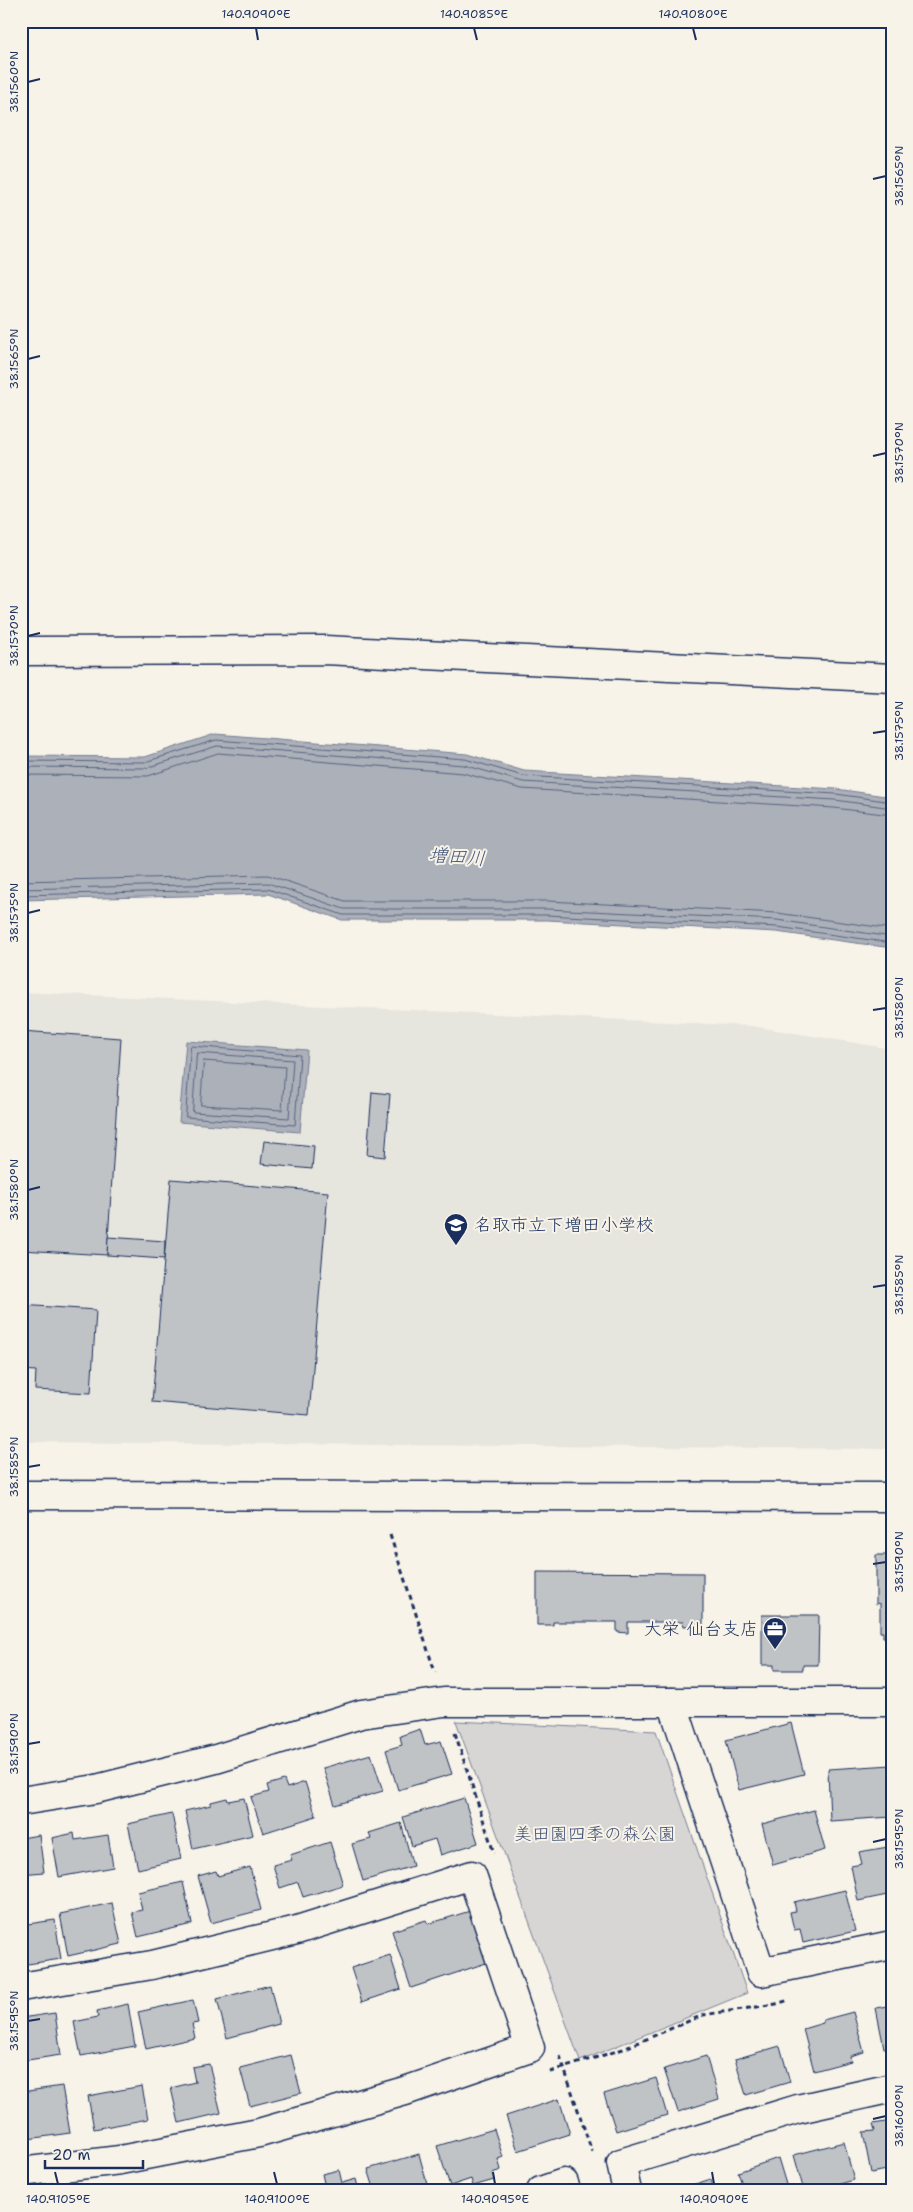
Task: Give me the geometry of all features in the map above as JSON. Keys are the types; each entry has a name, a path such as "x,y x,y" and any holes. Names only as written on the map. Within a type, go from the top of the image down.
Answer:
{"street":[{"path":"21,651 325,650 892,678"},
{"path":"21,1495 892,1497"},
{"path":"21,1802 106,1787 216,1759 361,1714 444,1702 892,1702"},
{"path":"672,1702 761,1972 892,1945"},
{"path":"21,1986 152,1965 297,1930 472,1875 530,2048 405,2091 259,2133 120,2160 21,2172"},
{"path":"627,2191 621,2163 798,2109 892,2088"},
{"path":"541,2191 564,2183 566,2191"}],"shaded area":[{"name":"名取市立下増田小学校","path":"21,992 752,1026 892,1049 892,1449 21,1442"}],"green space":[{"name":"美田園四季の森公園","path":"456,1721 656,1731 747,1993 580,2061"}],"water":[{"name":"増田川","path":"215,734 467,754 524,771 836,789 892,797 892,948 776,932 547,920 342,920 268,894 21,900 21,756 145,757"},
{"path":"186,1041 307,1050 300,1132 179,1122"}],"building":[{"path":"21,1031 121,1038 107,1255 21,1250"},
{"path":"372,1092 390,1094 385,1157 367,1155"},
{"path":"264,1141 314,1146 312,1169 261,1164"},
{"path":"171,1179 328,1192 309,1415 152,1402"},
{"path":"108,1237 165,1241 164,1259 107,1255"},
{"path":"21,1305 96,1310 91,1393 35,1390 36,1371 21,1370"},
{"path":"876,1555 892,1555 892,1637 883,1637 883,1632 880,1632 880,1603 876,1604"},
{"path":"537,1572 703,1573 703,1626 684,1626 683,1622 628,1622 628,1633 617,1632 617,1622 553,1622 553,1625 537,1625"},
{"path":"762,1615 819,1615 818,1665 803,1665 803,1670 774,1670 774,1665 762,1665"},
{"path":"791,1723 804,1774 739,1790 726,1740"},
{"path":"420,1729 425,1745 441,1741 452,1774 398,1790 386,1750 402,1745 400,1736"},
{"path":"371,1754 383,1791 335,1805 323,1768"},
{"path":"892,1765 892,1817 830,1821 828,1769"},
{"path":"284,1780 287,1788 305,1782 316,1816 263,1833 251,1797 269,1792 267,1785"},
{"path":"227,1798 228,1801 244,1798 253,1835 193,1849 185,1811 211,1805 211,1802"},
{"path":"464,1798 478,1843 440,1855 435,1839 412,1846 403,1817"},
{"path":"814,1810 825,1850 773,1865 762,1824"},
{"path":"172,1814 181,1859 138,1869 128,1824"},
{"path":"401,1823 413,1866 363,1881 352,1844 371,1839 369,1833"},
{"path":"74,1833 75,1840 108,1835 113,1867 59,1877 52,1838"},
{"path":"39,1835 44,1872 21,1874 21,1838"},
{"path":"330,1842 343,1885 303,1897 298,1882 280,1888 273,1865 292,1860 290,1855"},
{"path":"888,1847 889,1853 892,1853 892,1894 858,1901 851,1866 862,1864 859,1852"},
{"path":"250,1867 261,1910 211,1923 198,1876 216,1871 218,1876"},
{"path":"183,1882 192,1924 138,1937 132,1912 142,1910 138,1892"},
{"path":"845,1890 855,1931 803,1943 800,1929 794,1930 790,1912 796,1911 794,1902"},
{"path":"112,1903 121,1944 68,1956 60,1914"},
{"path":"470,1911 486,1963 411,1988 392,1931 426,1920 428,1924"},
{"path":"55,1920 61,1959 21,1965 21,1925"},
{"path":"390,1955 401,1989 362,2002 351,1968"},
{"path":"270,1985 279,2024 227,2038 217,1999"},
{"path":"193,2000 198,2023 192,2024 195,2038 146,2049 138,2012"},
{"path":"128,2004 135,2046 81,2056 74,2022 98,2017 97,2011"},
{"path":"892,2005 892,2047 884,2048 876,2008"},
{"path":"853,2012 864,2052 850,2056 851,2061 814,2071 803,2029 823,2023 823,2020"},
{"path":"55,2013 61,2055 21,2061 21,2018"},
{"path":"780,2046 790,2082 746,2095 735,2059"},
{"path":"291,2055 301,2093 250,2106 240,2068"},
{"path":"706,2056 719,2099 678,2112 664,2069"},
{"path":"209,2064 221,2113 179,2123 171,2088 195,2082 192,2067"},
{"path":"656,2078 667,2115 616,2131 604,2094"},
{"path":"62,2086 70,2133 21,2140 21,2092"},
{"path":"142,2086 148,2119 94,2129 88,2096"},
{"path":"559,2099 570,2134 518,2151 506,2116"},
{"path":"892,2121 892,2169 871,2173 863,2132 875,2131 873,2124"},
{"path":"494,2129 503,2157 498,2159 501,2170 492,2173 494,2180 473,2186 471,2179 450,2186 437,2146"},
{"path":"844,2142 854,2180 815,2191 804,2191 794,2155"},
{"path":"419,2154 429,2191 375,2191 368,2169"},
{"path":"778,2158 788,2191 730,2191 729,2188 742,2184 738,2172"},
{"path":"339,2170 342,2183 356,2179 359,2191 312,2191 325,2187 322,2174"},
{"path":"711,2179 714,2191 673,2191"}],"place":[{"name":"名取市立下増田小学校","path":"456,1246"},
{"name":"大栄 仙台支店","path":"775,1650"}]}
